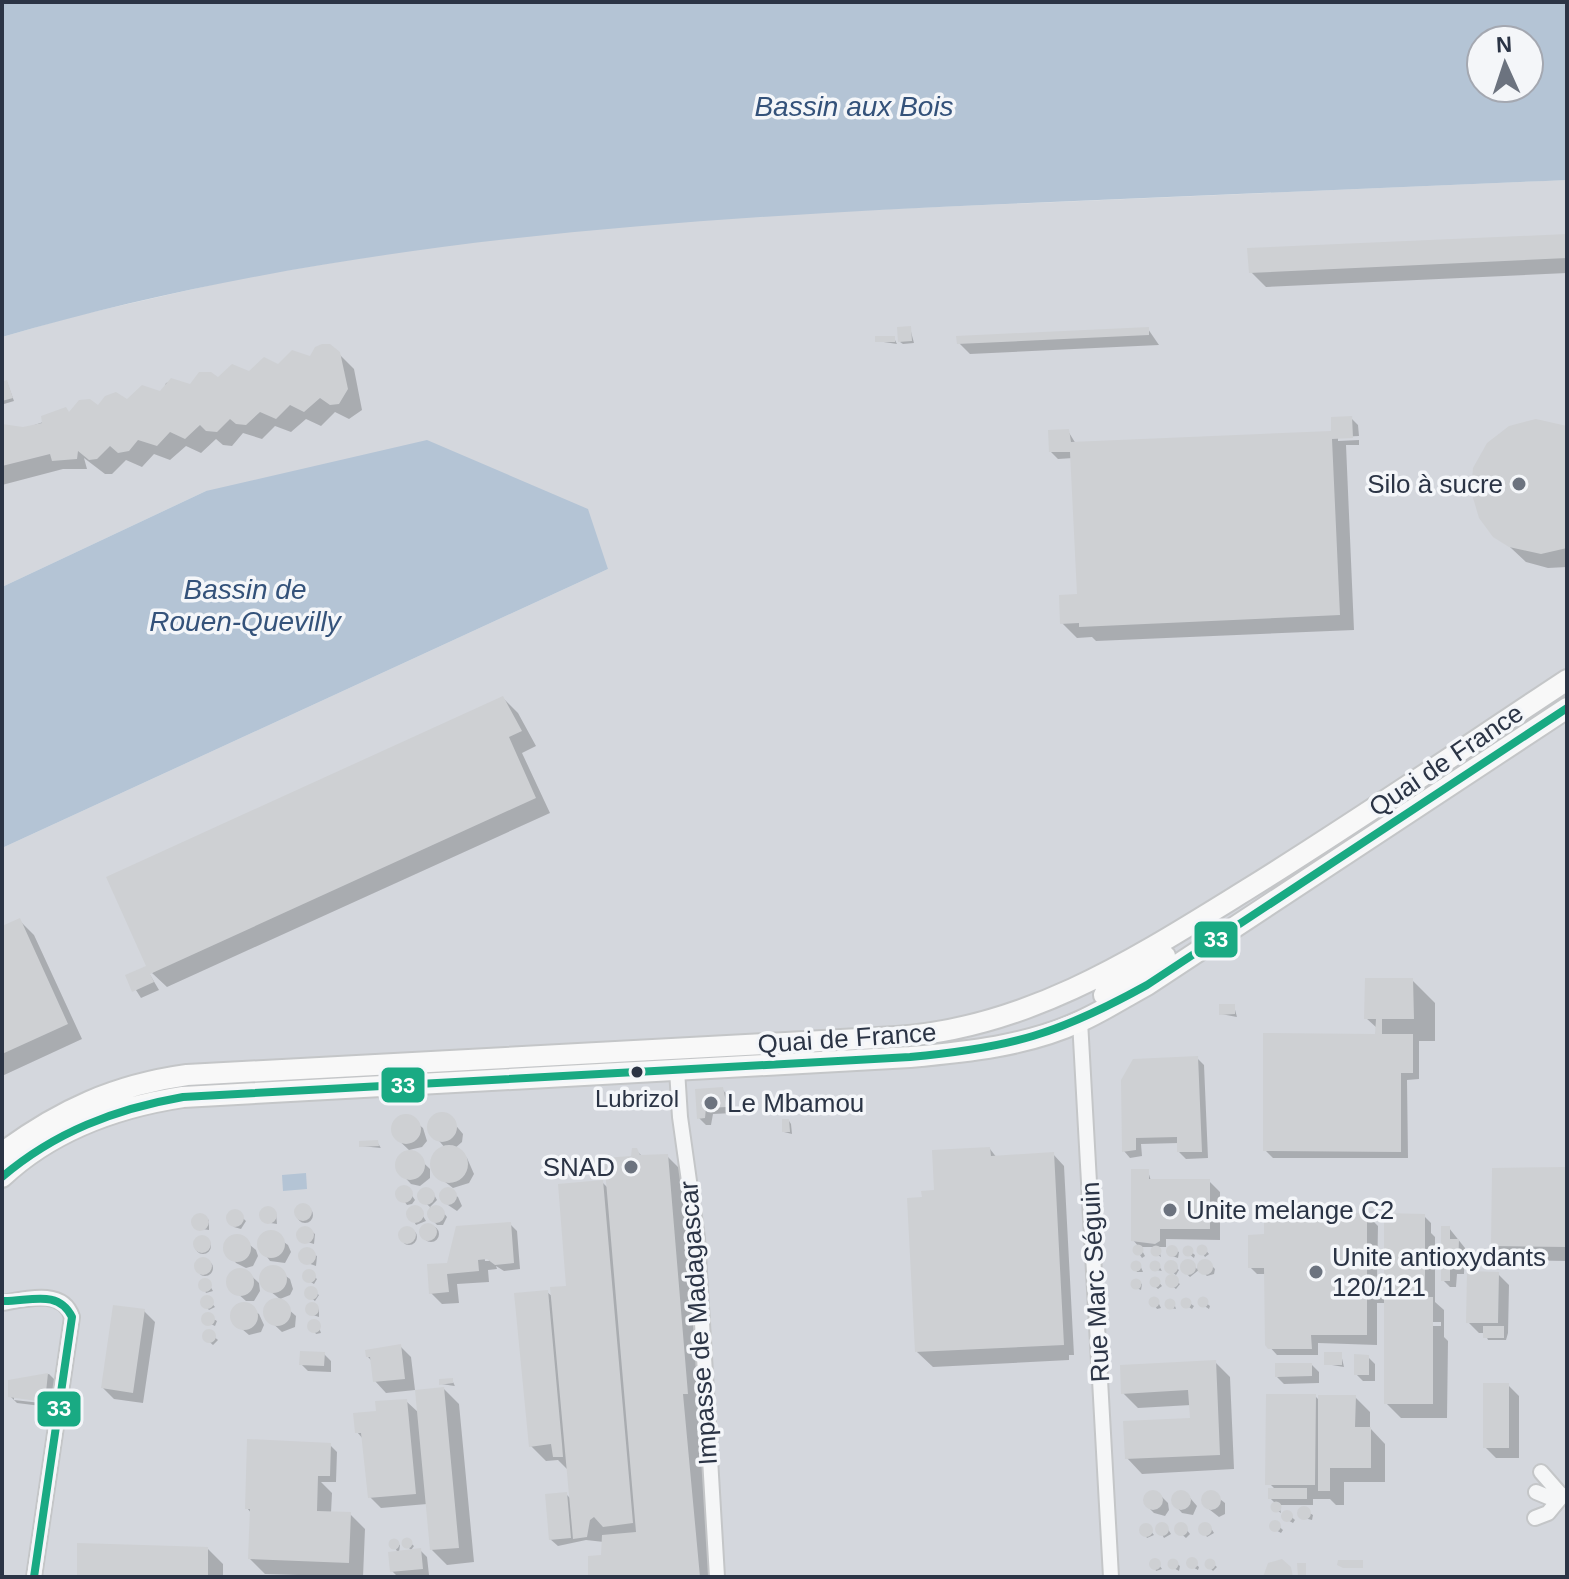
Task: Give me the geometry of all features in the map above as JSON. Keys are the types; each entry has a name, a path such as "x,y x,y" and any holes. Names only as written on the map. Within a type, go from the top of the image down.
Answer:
{"main road":[{"name":"Quai de France","path":"2,1153 35,1129 91,1098 162,1079 288,1068 926,1035 990,1021 1058,997 1128,962 1247,889 1567,680"},
{"name":"Quai de France","path":"2,1177 44,1146 74,1129 110,1114 159,1101 337,1086 677,1070 972,1051 1037,1037 1080,1021 1147,985 1567,708"},
{"path":"1058,997 1074,1005 1080,1021 1099,999 1224,918 1247,889"}],"street":[{"name":"Rue Marc Séguin","path":"1080,1021 1111,1577"},
{"name":"Impasse de Madagascar","path":"677,1070 680,1117 697,1238 717,1577"},
{"path":"3,1302 53,1298 69,1309 72,1317 34,1577"},
{"path":"1541,1472 1565,1495"},
{"path":"1536,1492 1565,1495"},
{"path":"1535,1518 1548,1513 1565,1495"}],"shaded area":[{"path":"1567,180 1567,1577 2,1577 2,848 608,569 206,491 2,587 2,337 75,316 246,277 422,248 606,227 751,215"}],"water":[{"name":"Bassin aux Bois","path":"2,2 1567,2 1567,180 878,210 625,227 374,257 249,278 125,304 2,337"},
{"name":"Bassin de Rouen-Quevilly","path":"427,440 588,509 608,569 2,848 2,587 206,491"},
{"path":"306,1173 307,1189 283,1191 282,1175"}],"building":[{"path":"1567,234 1567,258 1249,273 1247,248"},
{"path":"911,326 912,341 898,342 897,327"},
{"path":"1149,327 1149,335 957,344 956,336"},
{"path":"875,336 895,336 895,342 875,342"},
{"path":"330,344 340,352 348,389 339,404 330,405 320,398 304,412 290,405 276,419 260,412 246,425 236,424 230,419 217,432 206,431 200,425 185,439 170,432 157,446 138,440 129,451 118,453 110,446 97,459 89,460 78,451 77,459 52,461 50,454 2,466 2,424 23,427 42,423 41,416 66,407 69,412 79,400 90,399 98,405 105,396 116,392 127,399 142,385 160,391 171,378 190,384 199,372 211,372 218,377 232,364 249,371 264,357 278,364 292,350 310,356 315,347"},
{"path":"7,380 13,398 2,401 2,382"},
{"path":"1352,416 1353,438 1332,439 1340,615 1079,627 1079,623 1060,624 1059,595 1077,594 1070,452 1049,452 1048,430 1069,429 1071,442 1331,431 1331,417"},
{"name":"Silo à sucre","path":"1536,419 1567,426 1567,548 1541,554 1509,547 1493,537 1479,518 1471,491 1473,468 1487,443 1509,426"},
{"path":"503,696 522,731 509,737 536,798 150,974 154,982 132,992 125,975 146,966 106,877"},
{"path":"20,918 68,1024 2,1054 2,926"},
{"path":"1365,978 1413,978 1414,1019 1382,1019 1382,1034 1413,1034 1413,1073 1401,1073 1401,1152 1263,1151 1263,1033 1375,1034 1376,1019 1364,1019"},
{"path":"1219,1004 1235,1004 1235,1014 1219,1015"},
{"path":"1198,1056 1202,1152 1177,1152 1177,1137 1136,1138 1136,1150 1122,1152 1121,1080 1133,1059"},
{"name":"Le Mbamou","path":"723,1087 727,1107 706,1108 705,1118 697,1119 695,1089"},
{"path":"442,1112 453,1116 457,1127 453,1138 442,1142 431,1138 427,1127 431,1116"},
{"path":"406,1114 417,1118 421,1129 417,1140 406,1144 395,1140 391,1129 395,1118"},
{"path":"782,1119 789,1119 790,1132 782,1132"},
{"path":"378,1140 379,1146 359,1147 359,1141"},
{"path":"449,1145 462,1151 468,1164 462,1177 449,1183 436,1177 430,1164 436,1151"},
{"path":"990,1147 991,1156 1054,1152 1064,1345 915,1352 907,1198 922,1197 921,1191 934,1190 932,1150"},
{"path":"632,1148 637,1148 640,1155 668,1154 688,1394 683,1394 700,1577 588,1577 588,1556 601,1555 602,1535 636,1532 604,1158 631,1156"},
{"path":"410,1150 421,1154 425,1165 421,1176 410,1180 399,1176 395,1165 399,1154"},
{"path":"1567,1167 1567,1247 1491,1246 1492,1168"},
{"name":"Unite melange C2","path":"1131,1169 1149,1169 1149,1179 1210,1179 1210,1229 1160,1229 1160,1241 1155,1244 1131,1241"},
{"path":"603,1180 633,1523 603,1527 594,1517 590,1520 587,1537 573,1539 550,1287 566,1286 558,1184"},
{"path":"400,1185 408,1185 413,1194 411,1201 400,1203 395,1198 395,1190"},
{"path":"422,1187 430,1187 435,1196 433,1203 422,1205 417,1200 417,1192"},
{"path":"444,1187 452,1187 457,1196 455,1203 444,1205 439,1200 439,1192"},
{"path":"303,1203 312,1212 303,1221 294,1212"},
{"path":"415,1205 424,1214 415,1223 406,1214"},
{"path":"432,1205 440,1205 445,1214 443,1221 432,1223 427,1218 427,1210"},
{"path":"264,1206 272,1206 277,1215 275,1222 264,1224 259,1219 259,1211"},
{"path":"235,1209 244,1218 235,1227 226,1218"},
{"path":"1264,1211 1367,1213 1367,1276 1384,1277 1384,1213 1425,1214 1425,1297 1433,1297 1433,1404 1384,1404 1384,1296 1367,1297 1367,1335 1311,1335 1312,1349 1268,1349 1265,1345 1264,1268 1248,1268 1248,1235 1264,1234"},
{"path":"196,1213 204,1213 209,1222 207,1229 196,1231 191,1226 191,1218"},
{"path":"511,1222 514,1263 495,1265 487,1259 478,1260 479,1271 447,1274 449,1292 429,1294 427,1264 447,1263 456,1226"},
{"path":"428,1223 437,1232 428,1241 419,1232"},
{"path":"301,1226 309,1226 314,1235 312,1242 301,1244 296,1239 296,1231"},
{"path":"407,1226 416,1235 407,1244 398,1235"},
{"path":"1441,1226 1450,1226 1450,1239 1459,1239 1458,1268 1450,1268 1450,1281 1441,1281"},
{"path":"271,1230 281,1234 285,1244 281,1254 271,1258 261,1254 257,1244 261,1234"},
{"path":"237,1234 247,1238 251,1248 247,1258 237,1262 227,1258 223,1248 227,1238"},
{"path":"202,1235 211,1244 202,1253 193,1244"},
{"path":"1138,1244 1144,1250 1138,1256 1132,1250"},
{"path":"1202,1244 1208,1250 1202,1256 1196,1250"},
{"path":"1156,1245 1162,1251 1156,1257 1150,1251"},
{"path":"1188,1245 1194,1251 1188,1257 1182,1251"},
{"path":"1167,1246 1177,1246 1177,1256 1167,1256"},
{"path":"303,1247 311,1247 316,1256 314,1263 303,1265 298,1260 298,1252"},
{"path":"203,1257 212,1266 203,1275 194,1266"},
{"path":"1188,1259 1194,1261 1194,1273 1188,1275 1182,1273 1180,1267 1182,1261"},
{"path":"1205,1259 1211,1261 1211,1273 1205,1275 1199,1273 1197,1267 1199,1261"},
{"path":"1136,1260 1142,1266 1136,1272 1130,1266"},
{"path":"1155,1260 1161,1266 1155,1272 1149,1266"},
{"path":"1171,1260 1178,1267 1171,1274 1164,1267"},
{"path":"273,1265 283,1269 287,1279 283,1289 273,1293 263,1289 259,1279 263,1269"},
{"path":"240,1268 250,1272 254,1282 250,1292 240,1296 230,1292 226,1282 230,1272"},
{"path":"309,1269 316,1276 309,1283 302,1276"},
{"path":"1467,1271 1499,1272 1498,1323 1466,1323"},
{"path":"1172,1274 1179,1281 1172,1288 1165,1281"},
{"path":"1155,1276 1161,1282 1155,1288 1149,1282"},
{"path":"205,1278 212,1285 205,1292 198,1285"},
{"path":"1136,1278 1142,1284 1136,1290 1130,1284"},
{"path":"311,1286 318,1293 311,1300 304,1293"},
{"path":"548,1290 563,1457 553,1457 551,1444 529,1447 514,1293"},
{"path":"207,1295 214,1302 207,1309 200,1302"},
{"path":"1154,1296 1160,1302 1154,1308 1148,1302"},
{"path":"1203,1296 1209,1302 1203,1308 1197,1302"},
{"path":"1186,1297 1192,1303 1186,1309 1180,1303"},
{"path":"277,1298 287,1302 291,1312 287,1322 277,1326 267,1322 263,1312 267,1302"},
{"path":"1170,1298 1176,1304 1170,1310 1164,1304"},
{"path":"244,1302 254,1306 258,1316 254,1326 244,1330 234,1326 230,1316 234,1306"},
{"path":"312,1302 319,1309 312,1316 305,1309"},
{"path":"113,1305 145,1309 133,1393 101,1388"},
{"path":"208,1312 215,1319 208,1326 201,1319"},
{"path":"314,1319 321,1326 314,1333 307,1326"},
{"path":"1483,1326 1504,1326 1504,1338 1483,1338"},
{"path":"209,1329 216,1336 209,1343 202,1336"},
{"path":"401,1344 405,1379 373,1382 370,1357 366,1357 365,1350"},
{"path":"300,1351 325,1352 324,1366 299,1365"},
{"path":"1324,1352 1342,1352 1342,1365 1324,1365"},
{"path":"1354,1354 1369,1355 1369,1375 1354,1375"},
{"path":"1216,1360 1220,1455 1125,1459 1123,1421 1190,1418 1188,1390 1121,1394 1120,1365"},
{"path":"1275,1363 1312,1363 1312,1376 1275,1377"},
{"path":"48,1373 45,1402 8,1397 8,1380"},
{"path":"453,1378 453,1383 439,1385 439,1379"},
{"path":"1483,1383 1509,1383 1509,1448 1483,1448"},
{"path":"444,1387 459,1548 430,1550 415,1390"},
{"path":"1266,1394 1316,1394 1315,1485 1265,1485"},
{"path":"1318,1395 1356,1395 1355,1427 1371,1427 1371,1468 1330,1468 1330,1491 1318,1491"},
{"path":"407,1399 416,1494 368,1498 361,1433 355,1433 353,1413 376,1411 375,1401"},
{"path":"247,1439 331,1443 330,1476 318,1476 317,1511 351,1512 349,1563 248,1559 250,1509 245,1509"},
{"path":"1268,1488 1307,1488 1307,1499 1268,1499"},
{"path":"1153,1490 1160,1493 1163,1500 1160,1507 1153,1510 1146,1507 1143,1500 1146,1493"},
{"path":"1181,1490 1188,1493 1191,1500 1188,1507 1181,1510 1174,1507 1171,1500 1174,1493"},
{"path":"1211,1490 1218,1493 1221,1500 1218,1507 1211,1510 1204,1507 1201,1500 1204,1493"},
{"path":"567,1492 571,1538 549,1540 545,1494"},
{"path":"1276,1501 1282,1507 1276,1513 1270,1507"},
{"path":"1304,1506 1311,1513 1304,1520 1297,1513"},
{"path":"1287,1510 1293,1516 1287,1522 1281,1516"},
{"path":"1275,1520 1281,1526 1275,1532 1269,1526"},
{"path":"1162,1522 1169,1529 1162,1536 1155,1529"},
{"path":"1181,1522 1188,1529 1181,1536 1174,1529"},
{"path":"1205,1522 1212,1529 1205,1536 1198,1529"},
{"path":"1146,1523 1153,1530 1146,1537 1139,1530"},
{"path":"407,1537 413,1543 407,1549 401,1543"},
{"path":"394,1538 400,1544 394,1550 388,1544"},
{"path":"77,1543 208,1547 208,1577 77,1577"},
{"path":"421,1548 423,1569 390,1572 388,1552"},
{"path":"1192,1557 1198,1563 1192,1569 1186,1563"},
{"path":"1155,1558 1161,1564 1155,1570 1149,1564"},
{"path":"1173,1558 1179,1564 1173,1570 1167,1564"},
{"path":"1210,1558 1216,1564 1210,1570 1204,1564"},
{"path":"1282,1559 1291,1567 1293,1577 1263,1577 1268,1563"},
{"path":"1338,1560 1363,1560 1363,1568 1343,1568 1337,1565"},
{"path":"1297,1563 1306,1563 1306,1577 1298,1577"}],"transit line":[{"name":"33","path":"2,1177 43,1147 87,1125 133,1108 183,1097 910,1057 977,1049 1033,1036 1087,1016 1147,985 1567,708"},
{"name":"33","path":"2,1301 51,1299 59,1302 72,1317 34,1577"}],"place":[{"name":"Silo à sucre","path":"1519,484"},
{"name":"Lubrizol","path":"637,1072"},
{"name":"Le Mbamou","path":"711,1103"},
{"name":"SNAD","path":"631,1167"},
{"name":"Unite melange C2","path":"1170,1210"},
{"name":"Unite antioxydants 120/121","path":"1316,1272"}]}
